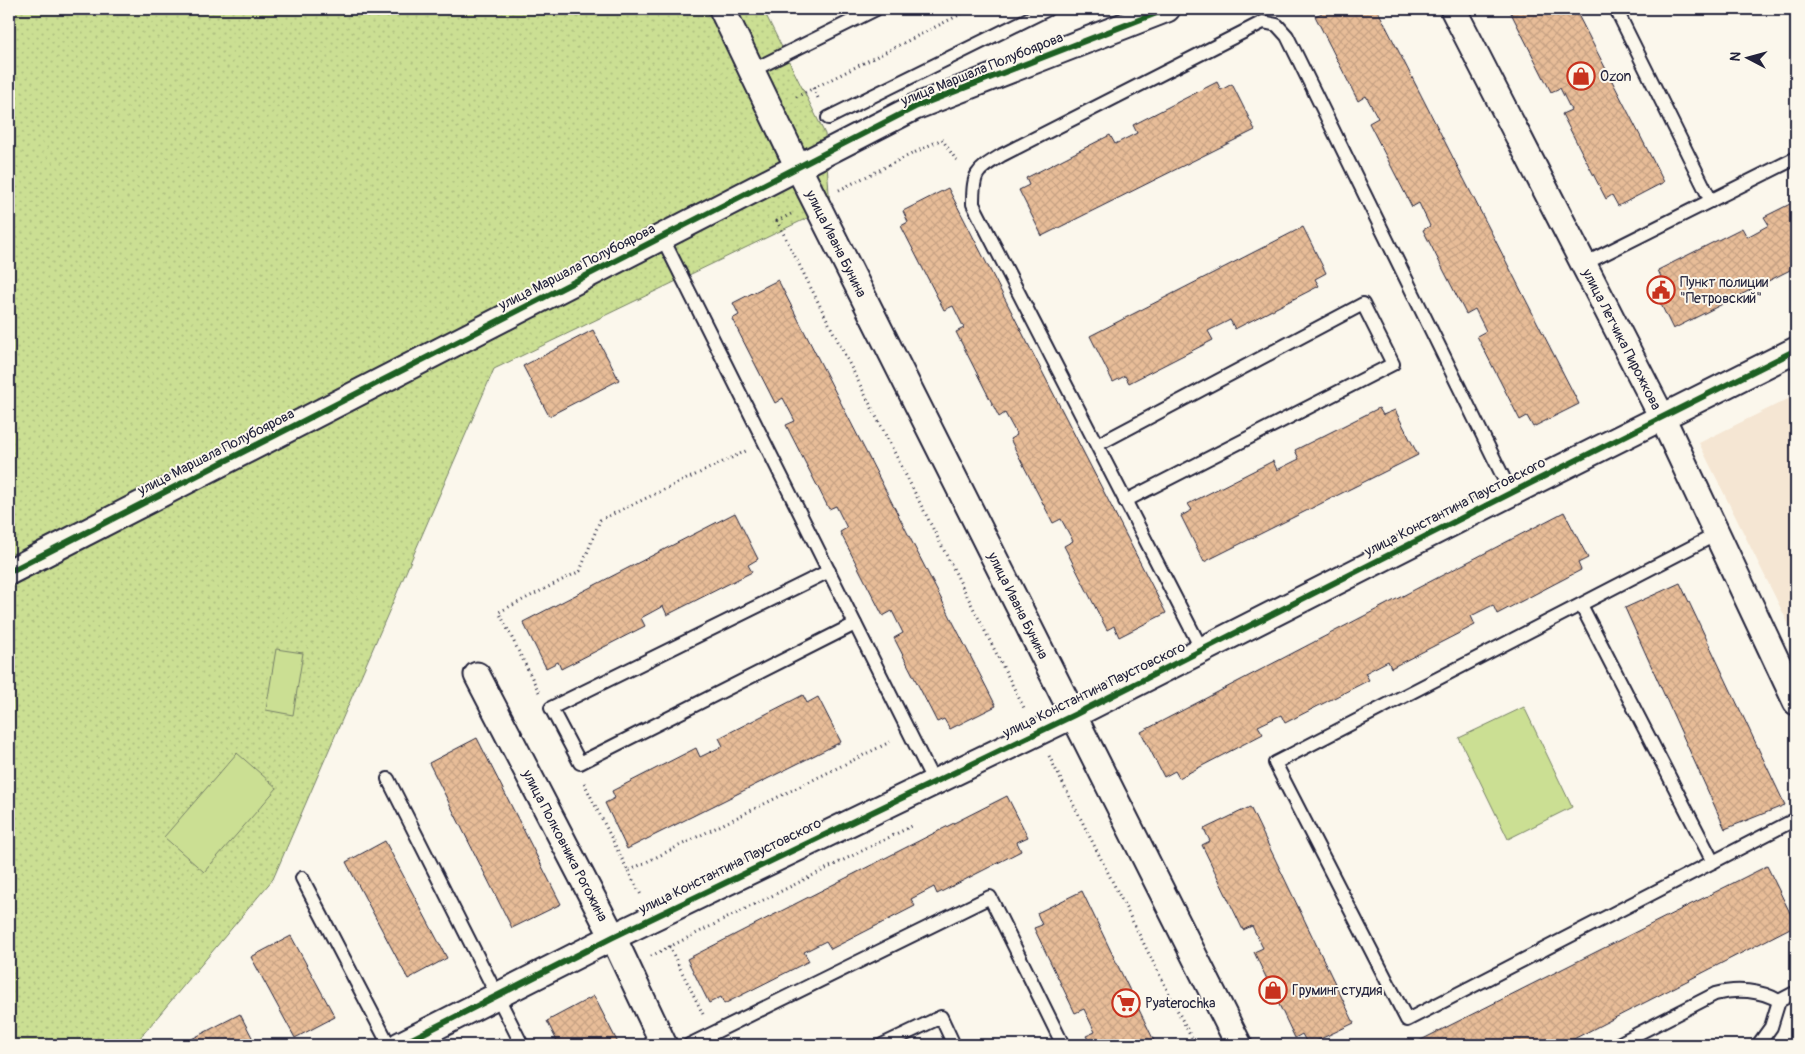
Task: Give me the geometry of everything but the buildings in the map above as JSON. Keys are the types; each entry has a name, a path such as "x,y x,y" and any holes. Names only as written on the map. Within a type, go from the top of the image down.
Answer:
{"street":[{"name":"улица Ивана Бунина","path":"722,9 798,167 1239,1045"},
{"name":"улица Маршала Полубоярова","path":"9,572 915,107 1167,9"},
{"name":"улица Летчика Пирожкова","path":"1453,9 1662,417 1796,702"},
{"name":"улица Константина Паустовского","path":"400,1045 612,937 1074,716 1796,350"},
{"name":"улица Полковника Рогожина","path":"477,675 612,937 664,1045"}],"lane":[{"path":"752,71 876,9"},
{"path":"828,118 1048,9"},
{"path":"1616,9 1711,201"},
{"path":"1202,650 973,204 973,185 980,169 1002,155 1263,22 1277,25 1287,36 1511,493"},
{"path":"1584,264 1796,158"},
{"path":"662,237 934,782"},
{"path":"1096,445 1363,304 1394,364 1126,501"},
{"path":"1717,534 1275,763 1407,1020 1796,819"},
{"path":"829,571 551,708 580,764 855,624"},
{"path":"1581,605 1713,862"},
{"path":"388,779 522,1045"},
{"path":"302,878 389,1045"},
{"path":"690,1045 990,897 1063,1045"},
{"path":"1616,1045 1715,994 1746,991 1771,996 1779,1001"},
{"path":"1758,1045 1771,1026 1779,1001 1796,992"},
{"path":"882,1045 941,1017 954,1045"}],"path":[{"path":"796,97 971,9"},
{"path":"539,692 499,612 580,571 600,520 764,442"},
{"path":"628,871 909,732"},
{"path":"583,782 713,1034"}],"shaded area":[{"path":"1796,395 1796,639 1699,443"}],"green space":[{"path":"9,9 763,9 825,134 830,207 494,369 273,879 134,1045 9,1045"},
{"path":"276,649 303,653 293,715 266,710"},
{"path":"1524,707 1572,807 1508,839 1459,738"},
{"path":"237,753 277,788 204,872 164,837"}],"cycle path":[{"path":"9,572 915,107 1167,9"},
{"path":"400,1045 613,937 1074,715 1796,350"}],"place":[{"name":"Ozon","path":"1581,76"},
{"name":"Пункт полиции \"Петровский\"","path":"1661,290"},
{"name":"Груминг студия","path":"1273,990"},
{"name":"Pyaterochka","path":"1126,1003"}]}
